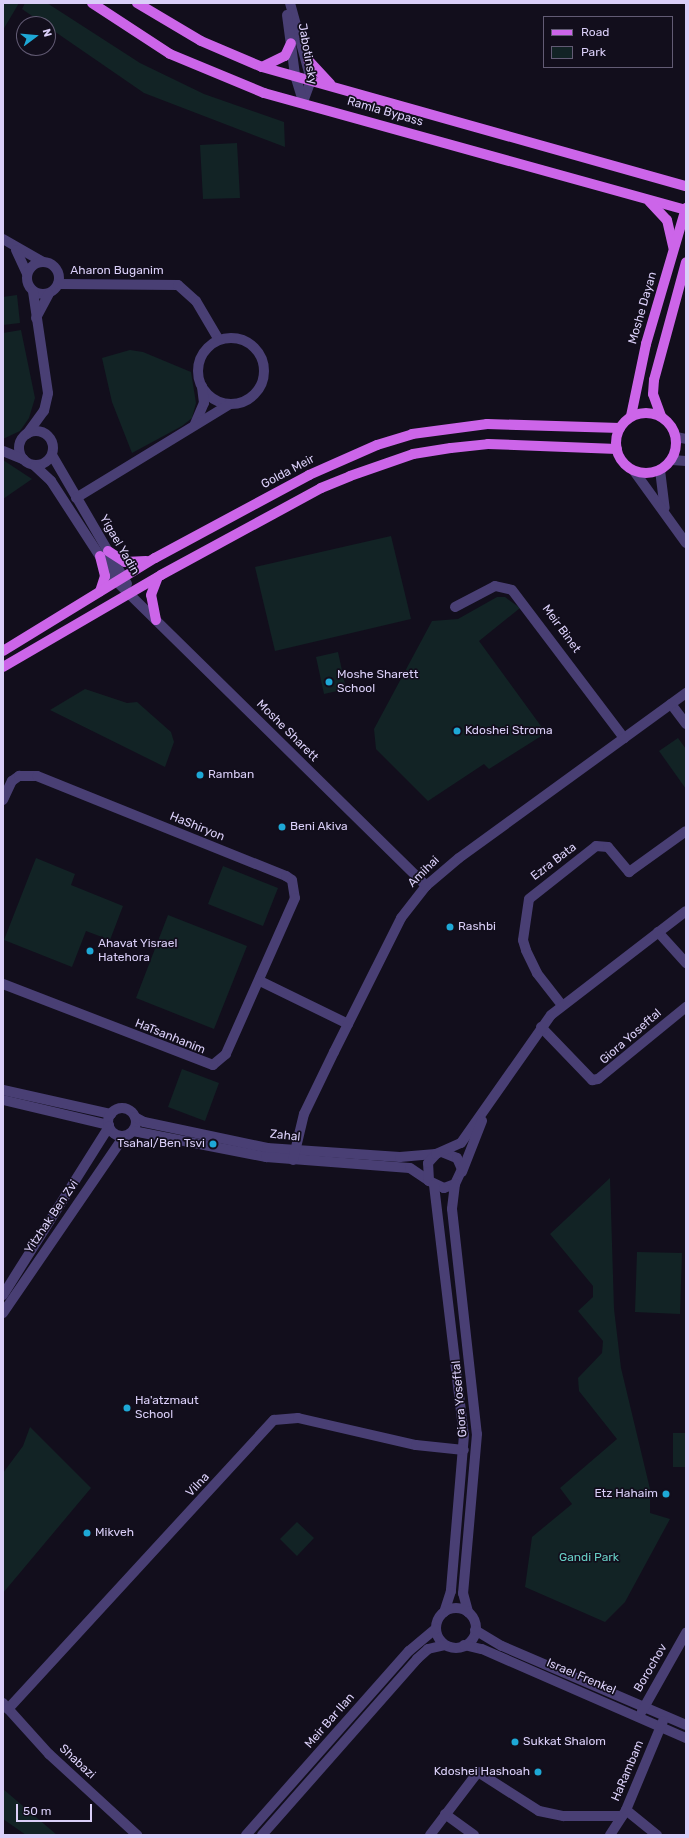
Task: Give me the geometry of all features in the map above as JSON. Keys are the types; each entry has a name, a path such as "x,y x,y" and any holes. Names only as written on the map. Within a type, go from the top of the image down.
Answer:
{"main road":[{"name":"Ramla Bypass","path":"92,3 196,66 264,93 303,102 686,209"},
{"name":"Ramla Bypass","path":"137,3 200,41 262,67 295,75 686,186"},
{"path":"262,67 285,56 291,44"},
{"path":"308,60 333,87"},
{"path":"644,198 665,217 673,251"},
{"name":"Moshe Dayan","path":"631,416 646,344 686,209"},
{"path":"661,416 646,412 631,416 620,428 617,449 620,458 634,471 660,470 672,460 681,438 661,416 653,394 654,380 686,262"},
{"name":"Golda Meir","path":"3,651 120,578 316,472 412,434 487,424 620,428"},
{"path":"3,667 160,575 321,488 413,454 488,444 617,449"},
{"path":"100,591 105,576 104,553 125,562 155,558"},
{"path":"156,620 151,595 160,575"}],"street":[{"name":"Jabotinsky","path":"286,3 295,75 303,102"},
{"name":"Jabotinsky","path":"290,3 308,60 311,80 303,102"},
{"path":"3,239 16,250 56,268 58,284 48,294 36,318"},
{"path":"16,250 33,291 48,393 44,411 25,436 19,448 22,459"},
{"path":"27,274 33,266 43,262"},
{"name":"Aharon Buganim","path":"58,284 178,285 196,301 220,340"},
{"path":"33,291 48,294"},
{"path":"76,498 192,428 230,404 245,400 257,392 262,383 264,364 251,344 236,338 220,340 208,348 200,360 201,384 204,403 192,428"},
{"path":"201,384 213,398 230,404"},
{"path":"3,451 35,466 46,463 52,455 51,439 44,411"},
{"path":"3,447 25,436 43,432 51,439"},
{"name":"Yigael Yadin","path":"52,455 104,553"},
{"path":"672,460 686,461"},
{"name":"Yigael Yadin","path":"35,466 48,476 104,553 130,593"},
{"path":"660,470 667,514"},
{"path":"634,471 667,514 686,543"},
{"name":"Meir Binet","path":"455,607 495,586 512,590 624,738"},
{"name":"Moshe Sharett","path":"130,593 426,886"},
{"name":"Amihai","path":"294,1155 304,1114 348,1024 401,918 426,886 686,693"},
{"path":"671,704 686,724"},
{"name":"HaShiryon","path":"3,800 12,781 19,776 37,776 292,880 295,898 260,981"},
{"name":"Ezra Bata","path":"561,1004 537,973 526,950 523,940 529,899 596,846 608,847 629,872 686,831"},
{"path":"489,1105 461,1175 455,1184 444,1188 431,1183 428,1163 439,1153 461,1143 489,1105 541,1027 561,1004 686,911"},
{"path":"658,932 686,964"},
{"path":"260,981 348,1024"},
{"name":"HaTsanhanim","path":"3,984 213,1065 226,1054 260,981"},
{"name":"Giora Yoseftal","path":"541,1027 592,1080 598,1080 686,1007"},
{"path":"3,1090 111,1114 126,1109 135,1117 129,1134 115,1134 109,1126 3,1100"},
{"path":"109,1126 111,1114"},
{"name":"Zahal","path":"135,1117 219,1139 294,1155 400,1157 439,1153"},
{"name":"Yitzhak Ben Zvi","path":"3,1295 109,1126"},
{"name":"Zahal","path":"129,1134 294,1155 399,1166 419,1172 431,1183"},
{"name":"Yitzhak Ben Zvi","path":"3,1313 129,1134"},
{"path":"439,1153 457,1158 461,1175"},
{"name":"Giora Yoseftal","path":"431,1183 461,1386 464,1450 451,1591 444,1612"},
{"name":"Giora Yoseftal","path":"455,1184 452,1209 477,1434 464,1592 468,1612"},
{"name":"Vilna","path":"6,1706 274,1420 298,1418 416,1445 464,1450"},
{"path":"456,1608 468,1612 475,1630 464,1645 446,1644 436,1628 444,1612 456,1608"},
{"name":"Meir Bar Ilan","path":"246,1835 409,1651 436,1628"},
{"name":"Israel Frenkel","path":"475,1630 502,1646 644,1705 686,1725"},
{"name":"Borochov","path":"640,1716 644,1705 686,1633"},
{"name":"Meir Bar Ilan","path":"262,1835 417,1659 428,1649 446,1644"},
{"name":"Israel Frenkel","path":"464,1645 482,1649 640,1716 686,1738"},
{"name":"Shabazi","path":"6,1706 49,1754 137,1835"},
{"name":"HaRambam","path":"610,1835 624,1813 666,1715"},
{"path":"430,1835 478,1772 539,1811 563,1816 624,1813 657,1835"},
{"path":"445,1814 474,1835"}],"green space":[{"path":"3,3 19,3 3,30"},
{"path":"25,3 47,3 140,63 204,94 284,122 285,147 144,93 56,32 56,16 32,16 22,9"},
{"path":"237,143 240,198 203,199 200,145"},
{"path":"17,295 20,323 3,325 3,297"},
{"path":"21,330 35,398 29,418 20,431 3,439 3,333"},
{"path":"130,350 143,352 191,372 196,403 192,418 182,426 132,453 112,402 102,358"},
{"path":"3,460 32,479 3,499"},
{"path":"391,536 411,619 275,651 255,567"},
{"path":"497,597 505,597 520,608 479,641 546,733 489,769 484,764 428,801 376,749 374,729 432,621 458,619"},
{"path":"338,652 346,689 324,694 316,657"},
{"path":"85,689 127,703 137,702 171,732 174,742 165,767 50,710"},
{"path":"678,738 686,749 686,789 659,751"},
{"path":"36,858 75,874 71,885 123,906 110,940 86,931 72,967 4,940"},
{"path":"223,866 278,888 263,926 208,904"},
{"path":"168,915 247,946 214,1029 136,998"},
{"path":"182,1069 219,1083 205,1121 168,1107"},
{"name":"Gandi Park","path":"610,1178 614,1309 621,1368 650,1489 650,1513 670,1519 625,1602 605,1622 525,1587 532,1537 572,1504 560,1488 617,1439 579,1391 578,1378 602,1353 603,1341 578,1311 593,1297 593,1286 550,1234"},
{"path":"637,1252 682,1253 680,1314 635,1312"},
{"path":"30,1427 91,1488 3,1593 3,1473 23,1446"},
{"path":"673,1433 686,1433 686,1467 673,1467"},
{"path":"297,1522 314,1538 297,1556 280,1539"},
{"path":"3,1789 57,1835 26,1835 3,1819"}],"place":[{"name":"Moshe Sharett School","path":"329,682"},
{"name":"Kdoshei Stroma","path":"457,731"},
{"name":"Ramban","path":"200,775"},
{"name":"Beni Akiva","path":"282,827"},
{"name":"Rashbi","path":"450,927"},
{"name":"Ahavat Yisrael Hatehora","path":"90,951"},
{"name":"Tsahal/Ben Tsvi","path":"213,1144"},
{"name":"Ha'atzmaut School","path":"127,1408"},
{"name":"Etz Hahaim","path":"666,1494"},
{"name":"Mikveh","path":"87,1533"},
{"name":"Sukkat Shalom","path":"515,1742"},
{"name":"Kdoshei Hashoah","path":"538,1772"}]}
